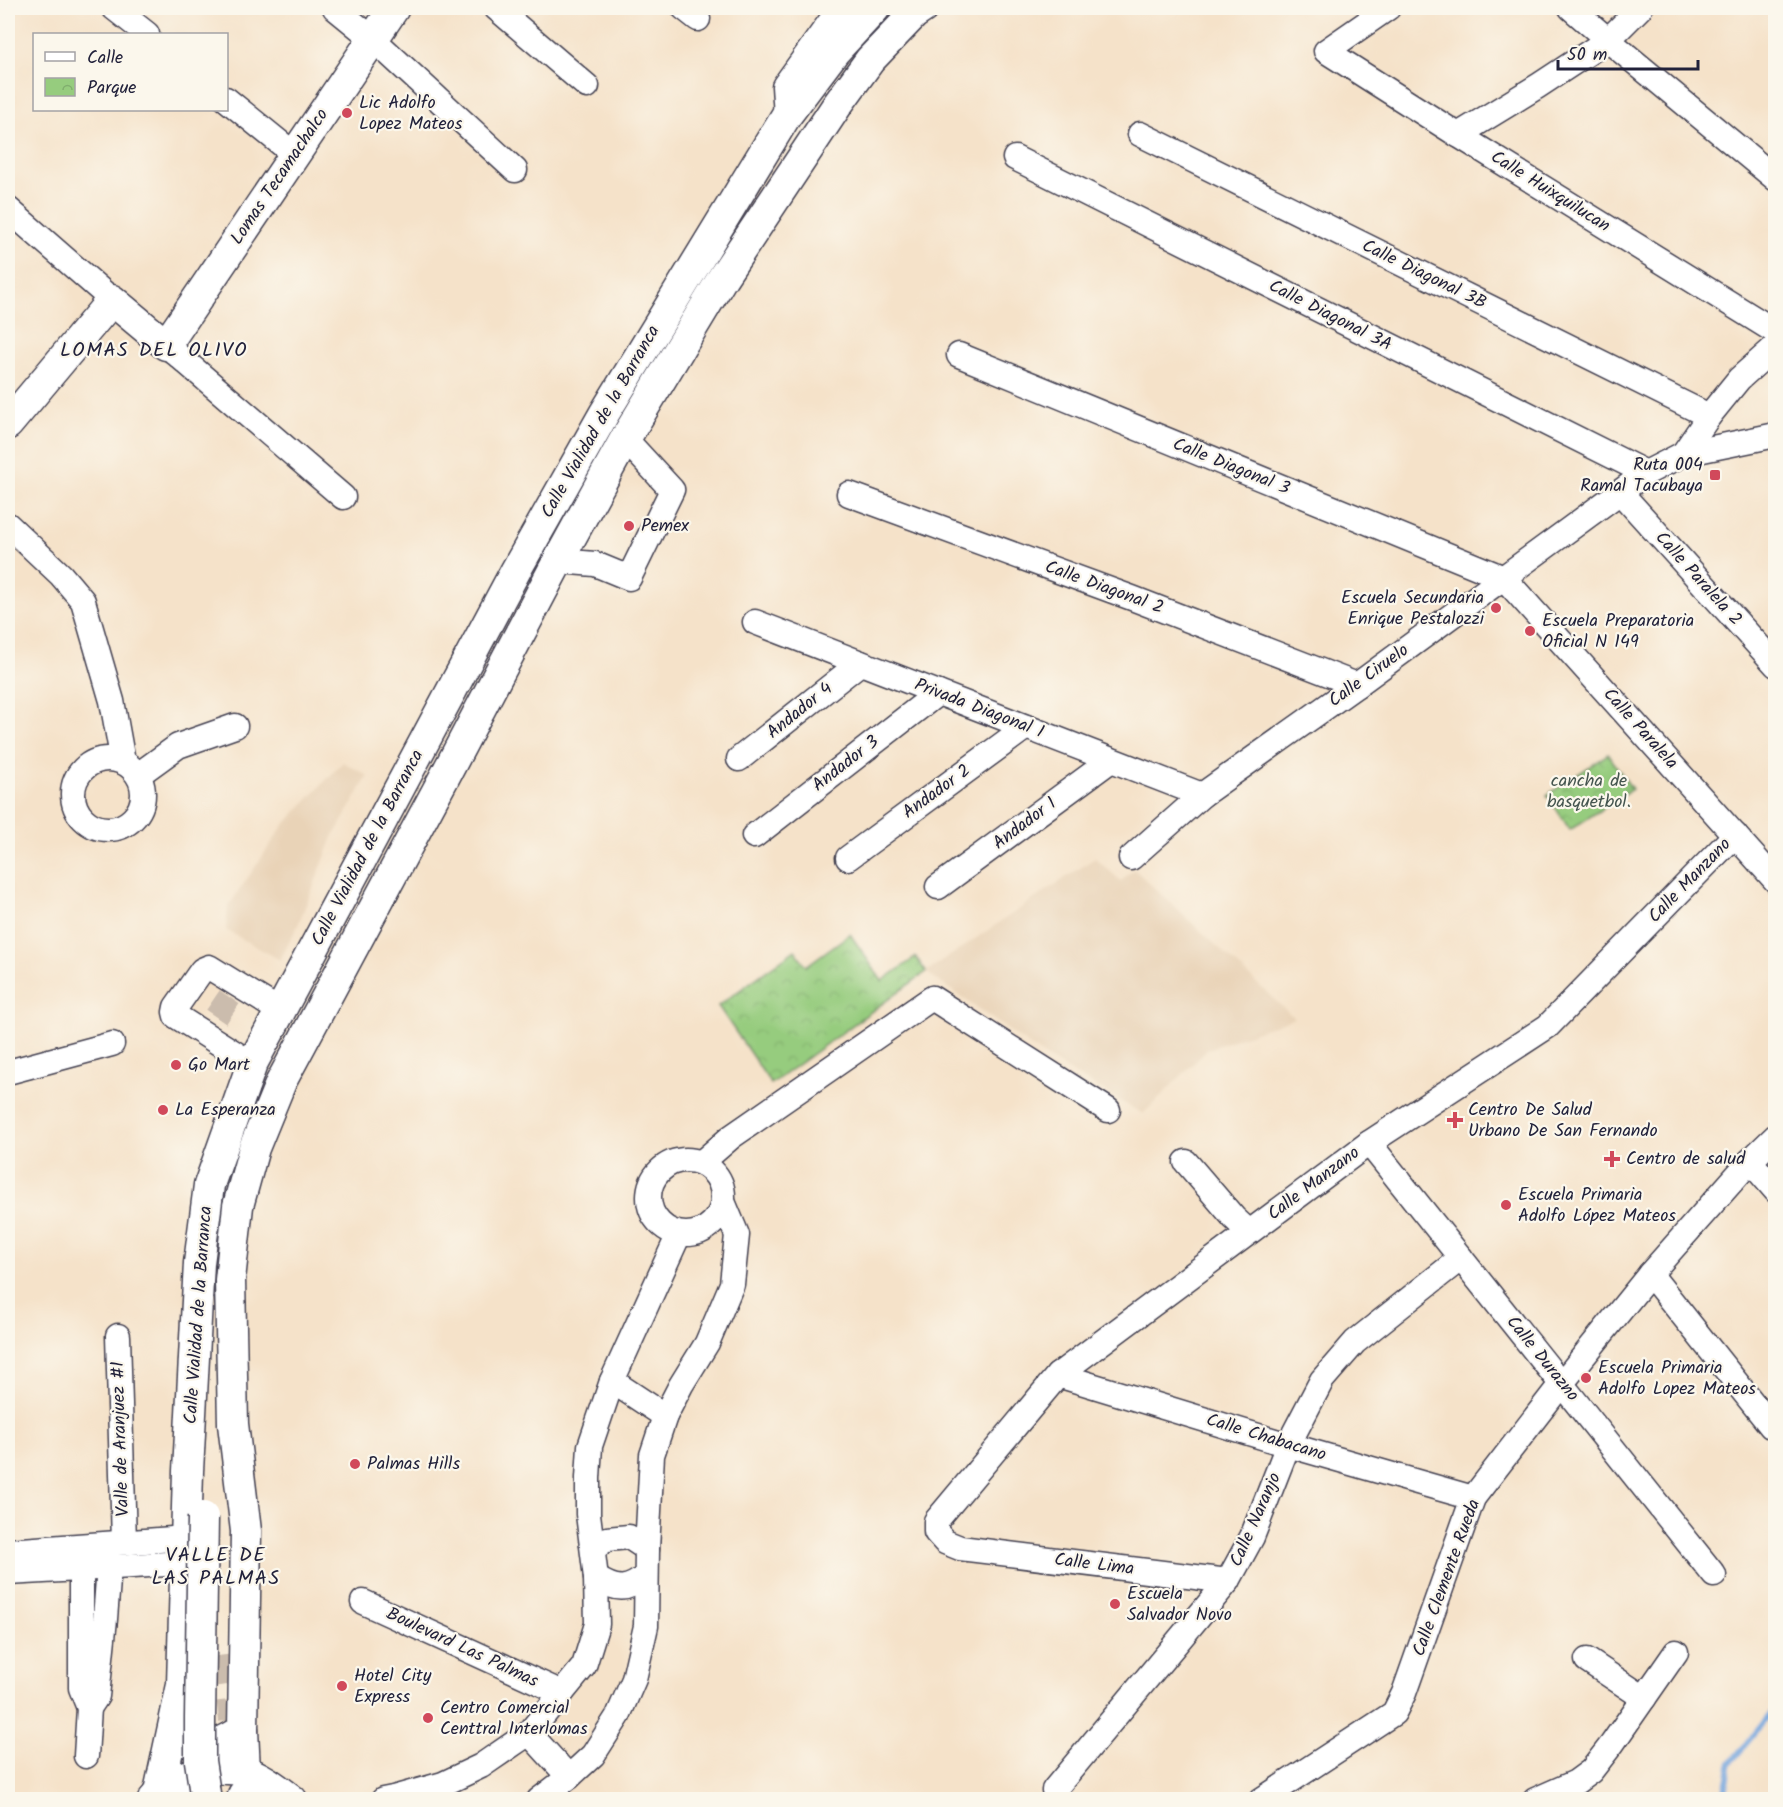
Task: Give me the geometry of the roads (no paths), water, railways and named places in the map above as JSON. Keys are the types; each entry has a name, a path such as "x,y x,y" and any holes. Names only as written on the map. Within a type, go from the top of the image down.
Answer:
{"main road":[{"name":"Lomas Tecamachalco","path":"166,345 394,8"},
{"name":"Calle Vialidad de la Barranca","path":"191,1539 188,1471 199,1263 209,1185 252,1064 545,518 610,404 786,116 834,51 875,8"},
{"name":"Calle Vialidad de la Barranca","path":"244,1788 246,1531 233,1424 230,1280 238,1206 254,1148 281,1082 625,439 723,277 838,104 870,60 914,14 923,8"},
{"path":"8,424 112,300 166,345"},
{"path":"195,1343 232,1345"},
{"path":"226,1655 229,1569 246,1531"},
{"path":"156,1796 182,1684 191,1539"},
{"path":"191,1539 201,1761 206,1800"},
{"path":"172,1732 193,1745 206,1747 219,1744 243,1730"},
{"path":"156,1796 185,1776 215,1768 244,1788 270,1784 292,1800"}],"street":[{"path":"114,8 146,33"},
{"path":"335,8 373,39 514,170"},
{"path":"496,8 587,86"},
{"path":"786,116 783,86 840,8"},
{"name":"Calle Huixquilucan","path":"1388,8 1326,51 1776,332"},
{"path":"1571,8 1776,179"},
{"path":"1458,135 1608,40 1640,8"},
{"path":"228,101 295,155"},
{"name":"Calle Diagonal 3B","path":"1140,134 1709,416"},
{"name":"Calle Diagonal 3A","path":"1015,158 1646,473"},
{"path":"8,209 112,300"},
{"path":"166,345 343,497"},
{"path":"1683,454 1709,416 1739,379 1776,346"},
{"name":"Calle Diagonal 3","path":"959,355 1503,578"},
{"path":"1683,454 1767,436 1776,455"},
{"path":"558,561 595,564 629,578 672,490 625,439"},
{"name":"Calle Ciruelo","path":"1131,858 1202,795 1357,685 1646,473 1683,454"},
{"name":"Calle Paralela 2","path":"1620,492 1776,665"},
{"name":"Calle Diagonal 2","path":"849,494 1132,598 1357,685"},
{"path":"8,525 61,575 83,601 131,769 178,746 235,726"},
{"name":"Calle Paralela","path":"1503,578 1776,881"},
{"name":"Privada Diagonal 1","path":"755,622 1202,795"},
{"name":"Andador 4","path":"740,759 860,663"},
{"name":"Andador 3","path":"754,836 938,693"},
{"name":"Andador 2","path":"848,858 1026,727"},
{"name":"Andador 1","path":"939,887 1111,760"},
{"name":"Calle Manzano","path":"960,1548 945,1542 936,1532 936,1521 1058,1375 1369,1143 1548,1026 1735,835"},
{"path":"252,1064 210,1025 176,1016 176,1007 206,967 209,967 235,989 280,1011"},
{"path":"702,1163 731,1137 932,998 1108,1110"},
{"path":"8,1072 112,1044"},
{"name":"Calle Clemente Rueda","path":"1262,1800 1394,1713 1404,1693 1473,1498 1650,1274 1750,1161 1776,1136"},
{"name":"Calle Durazno","path":"1369,1143 1714,1575"},
{"path":"689,1160 702,1163 720,1180 724,1192 724,1204 720,1215 712,1225 702,1232 691,1235 667,1230 657,1221 651,1210 649,1198 656,1175 665,1166 677,1161 689,1160"},
{"path":"1750,1161 1776,1191"},
{"path":"1186,1162 1249,1232"},
{"path":"539,1800 593,1755 618,1716 634,1679 646,1626 652,1455 664,1416 707,1343 732,1284 737,1235 724,1204"},
{"name":"Boulevard Las Palmas","path":"383,1800 443,1784 481,1766 529,1732 584,1666 597,1624 596,1578 588,1514 590,1446 612,1381 679,1234"},
{"name":"Calle Naranjo","path":"1054,1790 1228,1581 1252,1537 1288,1445 1322,1380 1355,1342 1461,1258"},
{"path":"1650,1274 1771,1426"},
{"name":"Valle de Aranjuez #1","path":"117,1336 124,1542"},
{"name":"Calle Chabacano","path":"1058,1375 1473,1498"},
{"path":"612,1381 664,1416"},
{"path":"593,1548 608,1539 628,1537 647,1549"},
{"path":"8,1551 191,1539"},
{"path":"8,1573 109,1567 191,1539"},
{"path":"89,1708 96,1696 109,1567 96,1544"},
{"name":"Calle Lima","path":"960,1548 1228,1581"},
{"path":"81,1569 81,1688 89,1708 87,1756"},
{"path":"596,1578 611,1587 632,1587 646,1576"},
{"name":"Boulevard Las Palmas","path":"363,1602 562,1693"},
{"path":"1535,1800 1576,1782 1591,1771 1676,1652"},
{"path":"1587,1660 1644,1698"},
{"path":"529,1732 569,1777"}],"waterway":[{"path":"1723,1800 1730,1764 1776,1707"}],"tunnel":[{"path":"216,1017 231,995"},
{"path":"226,1655 234,1720"}],"place":[{"name":"Lic Adolfo Lopez Mateos","path":"347,113"},
{"name":"Ruta 004 Ramal Tacubaya","path":"1715,475"},
{"name":"Pemex","path":"629,526"},
{"name":"Escuela Secundaria Enrique Pestalozzi","path":"1496,608"},
{"name":"Escuela Preparatoria Oficial N 149","path":"1530,631"},
{"name":"Go Mart","path":"176,1065"},
{"name":"La Esperanza","path":"163,1110"},
{"name":"Centro De Salud Urbano De San Fernando","path":"1455,1120"},
{"name":"Centro de salud","path":"1612,1159"},
{"name":"Escuela Primaria Adolfo López Mateos","path":"1506,1205"},
{"name":"Escuela Primaria Adolfo Lopez Mateos","path":"1586,1378"},
{"name":"Palmas Hills","path":"355,1464"},
{"name":"Escuela Salvador Novo","path":"1115,1604"},
{"name":"Hotel City Express","path":"342,1686"},
{"name":"Centro Comercial Centtral Interlomas","path":"428,1718"}],"district":[{"name":"LOMAS DEL OLIVO","path":"154,351"},
{"name":"VALLE DE LAS PALMAS","path":"216,1568"}],"park label":[{"name":"cancha de basquetbol.","path":"1589,791"}]}
